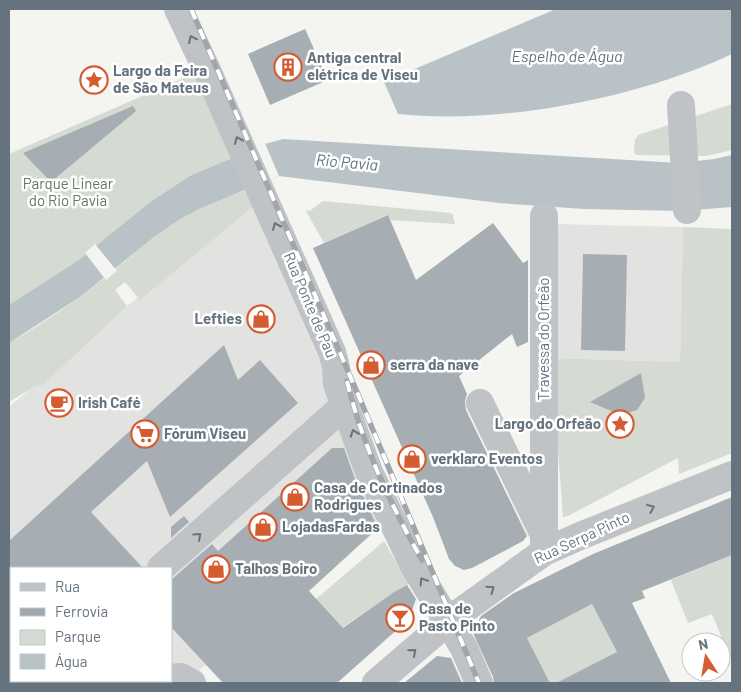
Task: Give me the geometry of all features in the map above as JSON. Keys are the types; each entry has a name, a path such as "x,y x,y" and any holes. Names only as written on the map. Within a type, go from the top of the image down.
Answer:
{"street":[{"name":"Rua Ponte de Pau","path":"178,9 332,352 336,367 337,384 368,472 414,566 464,648 480,683"},
{"path":"681,105 687,210"},
{"name":"Travessa do Orfeão","path":"544,216 544,544"},
{"path":"480,402 544,544"},
{"path":"162,567 344,406"},
{"name":"Rua Serpa Pinto","path":"376,683 544,544 580,536 732,475"},
{"path":"172,679 181,677 192,683"}],"shaded area":[{"path":"248,196 276,252 382,516 184,683 9,683 9,407 185,257"},
{"path":"554,224 683,227 680,362 551,358"}],"green space":[{"name":"Parque Linear do Rio Pavia","path":"195,73 232,157 9,305 9,154"},
{"path":"732,104 732,150 707,156 637,155 634,153 635,140 638,135"},
{"path":"247,190 255,205 140,300 125,282 115,290 127,306 43,385 35,386 9,402 9,343 77,299 169,226 204,206"},
{"path":"323,201 451,213 455,224 390,220 387,215 324,243 306,211 311,210"},
{"path":"683,227 732,229 732,453 679,474 678,458 563,517 551,358 680,362"},
{"path":"384,541 399,567 414,581 394,592 342,628 316,599"},
{"path":"732,555 732,657 731,632 719,632 712,614 688,623 671,580"},
{"path":"592,604 632,681 627,683 592,683 584,669 556,683 550,683 527,638"}],"water":[{"name":"Espelho de Água","path":"556,9 732,9 732,54 695,70 655,83 569,105 481,115 438,116 398,114 384,82"},
{"name":"Rio Pavia","path":"283,139 679,163 732,155 732,207 682,211 584,209 499,203 279,176 201,208 180,219 154,237 80,297 9,343 9,305 80,259 149,203 190,176 265,144"}],"pier":[{"path":"264,141 279,176 267,181 231,155"},
{"path":"95,244 117,271 106,280 85,253"}],"building":[{"name":"Antiga central elétrica de Viseu","path":"305,29 328,80 270,105 248,54"},
{"path":"133,106 136,111 51,182 23,153"},
{"path":"388,215 416,280 493,223 523,263 528,260 528,342 517,347 512,334 459,376 467,394 465,401 466,410 527,536 523,541 472,568 464,570 455,566 449,559 433,517 313,248"},
{"path":"583,254 627,255 625,351 581,350"},
{"path":"224,345 238,380 260,360 298,403 170,517 147,461 91,512 142,567 9,568 9,541"},
{"path":"641,373 645,398 637,410 623,414 616,413 590,402"},
{"path":"332,448 344,448 355,479 378,528 309,591 343,628 407,585 416,599 409,619 337,683 223,683 172,628 172,579 212,544 218,551"},
{"path":"732,497 732,555 642,591 645,598 632,603 671,683 556,683 617,652 592,604 527,638 550,683 494,683 473,633 481,616 514,593 593,554"},
{"path":"184,516 189,522 171,538 171,527"},
{"path":"437,656 451,658 462,683 404,683"}],"railway":[{"path":"191,9 357,392 479,683"},
{"path":"347,381 361,428 378,473 422,560"}],"place":[{"name":"Antiga central elétrica de Viseu","path":"288,67"},
{"name":"Largo da Feira de São Mateus","path":"94,80"},
{"name":"Lefties","path":"261,319"},
{"name":"serra da nave","path":"371,365"},
{"name":"Irish Café","path":"59,403"},
{"name":"Largo do Orfeão","path":"620,424"},
{"name":"Fórum Viseu","path":"145,434"},
{"name":"verklaro Eventos","path":"412,459"},
{"name":"Casa de Cortinados Rodrigues","path":"295,497"},
{"name":"LojadasFardas","path":"263,527"},
{"name":"Talhos Boiro","path":"216,569"},
{"name":"Casa de Pasto Pinto","path":"400,618"}]}
